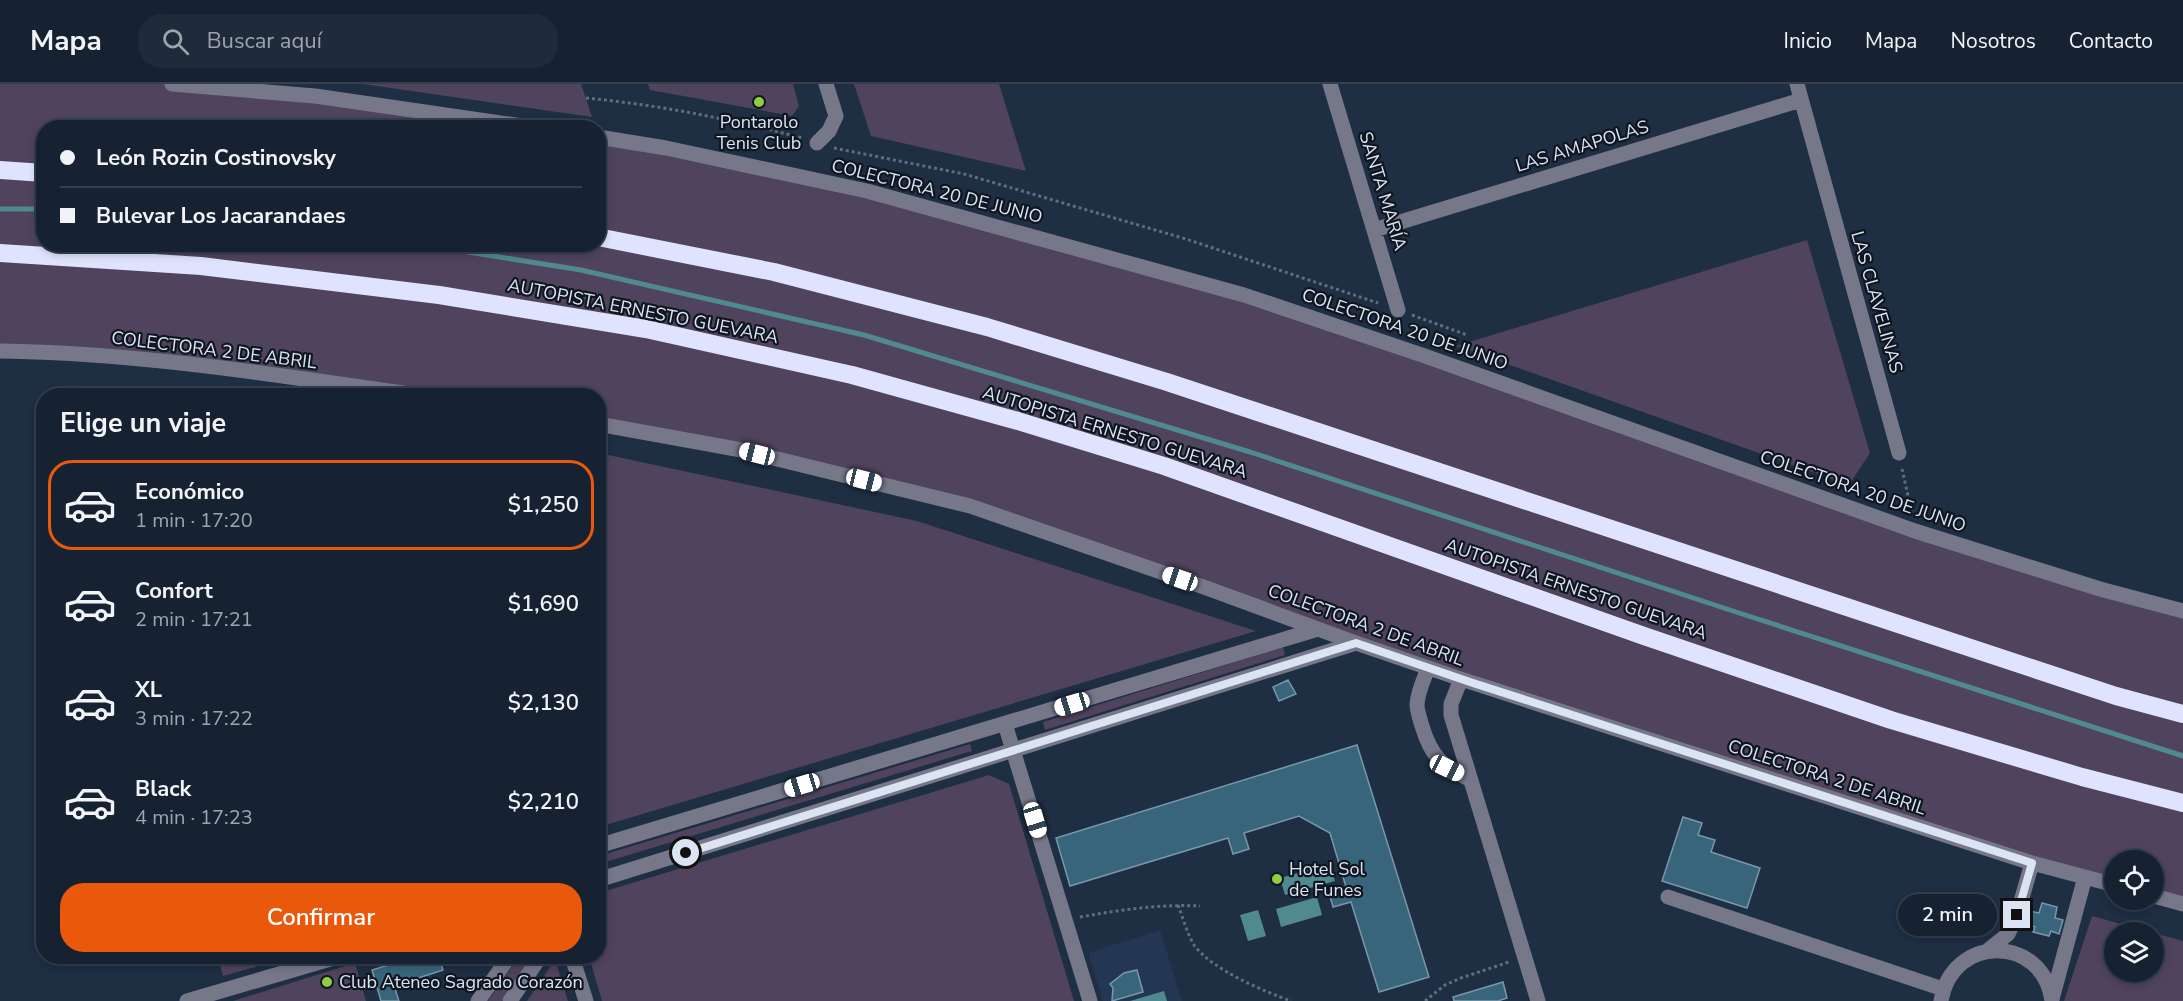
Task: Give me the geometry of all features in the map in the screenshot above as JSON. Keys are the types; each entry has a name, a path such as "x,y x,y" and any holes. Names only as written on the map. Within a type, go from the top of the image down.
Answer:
{"highway":[{"path":"0,170 36,172"},
{"path":"606,239 774,273 987,327 1167,382 2116,696 2183,714"},
{"name":"AUTOPISTA ERNESTO GUEVARA","path":"0,253 201,266 439,295 646,329 852,375 1018,421 1164,466 1644,636 1891,720 2082,777 2183,803"}],"street":[{"path":"172,84 315,96 481,120"},
{"path":"817,143 829,131 836,116 826,84"},
{"name":"SANTA MARÍA","path":"1330,84 1398,310"},
{"name":"LAS CLAVELINAS","path":"1797,84 1899,453"},
{"name":"LAS AMAPOLAS","path":"1374,230 1801,100"},
{"name":"COLECTORA 20 DE JUNIO","path":"606,138 666,148 867,191 1244,295 1425,356 1916,531 2100,589 2183,611"},
{"name":"COLECTORA 2 DE ABRIL","path":"0,351 73,354 223,368 366,388"},
{"name":"COLECTORA 2 DE ABRIL","path":"606,425 736,448 970,506 1461,679 2032,863 2104,882"},
{"path":"606,844 1318,629"},
{"path":"606,877 1356,643"},
{"path":"1428,668 1417,703 1430,750 1447,768 1469,779"},
{"path":"1461,679 1451,709 1469,779 1538,1001"},
{"path":"1005,724 1090,1001"},
{"path":"1986,951 2008,934 2017,915 2032,863"},
{"path":"2052,1000 2085,877"},
{"path":"1668,897 1942,995 1949,975 1959,964 1972,955 1986,951 2005,950 2022,956 2037,967 2047,981 2052,1000"},
{"path":"2164,899 2183,904"},
{"path":"187,1001 313,964"},
{"path":"478,1001 504,964"},
{"path":"510,1001 535,964"},
{"path":"574,964 586,1001"}],"path":[{"path":"586,98 648,104 751,124 846,151 964,174 1186,239 1467,335"},
{"path":"1899,453 1916,531"},
{"path":"1178,905 1194,944 1207,960 1265,992 1291,1001"},
{"path":"1065,919 1132,908 1200,906"},
{"path":"1425,1001 1445,985 1524,957"}],"shaded area":[{"path":"0,84 172,84 477,120 36,120 36,252 606,252 606,138 755,167 1244,295 1915,531 2183,611 2183,904 2164,899 2164,850 2104,850 2104,882 2032,863 970,506 606,426 606,388 348,388 0,351"},
{"path":"363,84 581,84 592,117"},
{"name":"Pontarolo Tenis Club","path":"648,84 793,84 799,106 792,116 650,90"},
{"path":"854,84 999,84 1026,171 871,136"},
{"path":"1807,240 1870,453 1849,485 1456,346"},
{"path":"73,385 112,388 50,388"},
{"path":"606,454 917,521 1256,631 606,825"},
{"path":"1283,647 1285,655 1045,730 1043,722"},
{"path":"970,744 972,751 606,862 606,854"},
{"path":"989,775 1009,784 1074,1001 602,1001 591,964 606,964 606,891"},
{"path":"1330,864 1335,881 1285,895 1280,878"},
{"path":"1317,897 1322,915 1281,927 1276,909"},
{"path":"1258,910 1266,936 1248,941 1240,915"},
{"path":"2092,916 2114,922 2104,922 2104,982 2164,982 2164,936 2183,941 2183,1001 2064,1001"},
{"path":"1160,930 1182,1001 1103,1001 1088,953"},
{"path":"220,964 265,964 223,976"},
{"name":"Club Ateneo Sagrado Corazón","path":"355,964 366,1001 233,1001"},
{"path":"514,964 527,964 502,1001 488,1001"},
{"path":"552,964 556,964 568,1001 527,1001"},
{"path":"1164,991 1167,1001 1130,1001"}],"building":[{"path":"1288,680 1296,694 1279,701 1273,687"},
{"path":"1357,745 1429,977 1379,992 1351,902 1333,907 1329,893 1346,887 1330,833 1299,816 1244,833 1249,849 1233,854 1228,838 1070,886 1056,838"},
{"path":"1683,817 1702,823 1698,835 1715,840 1711,852 1760,868 1747,908 1662,881"},
{"path":"2042,903 2057,907 2055,918 2063,920 2059,934 2051,931 2049,936 2033,932 2035,927 2025,924 2029,911 2039,913"},
{"path":"391,964 441,964 443,970 394,986 399,1001 381,1001 372,970"},
{"path":"1137,970 1143,992 1112,1001 1113,988 1110,984 1124,973"},
{"path":"1503,982 1507,998 1498,1001 1454,1001 1453,997"}],"waterway":[{"path":"0,209 36,209"},
{"path":"468,252 581,270 864,335 1250,452 2183,756"}],"place":[{"name":"Pontarolo Tenis Club","path":"759,102"},
{"name":"Hotel Sol de Funes","path":"1277,879"},
{"name":"Club Ateneo Sagrado Corazón","path":"327,982"}],"route":[{"path":"686,853 1356,643 1473,683 2032,863 2017,915"}]}
